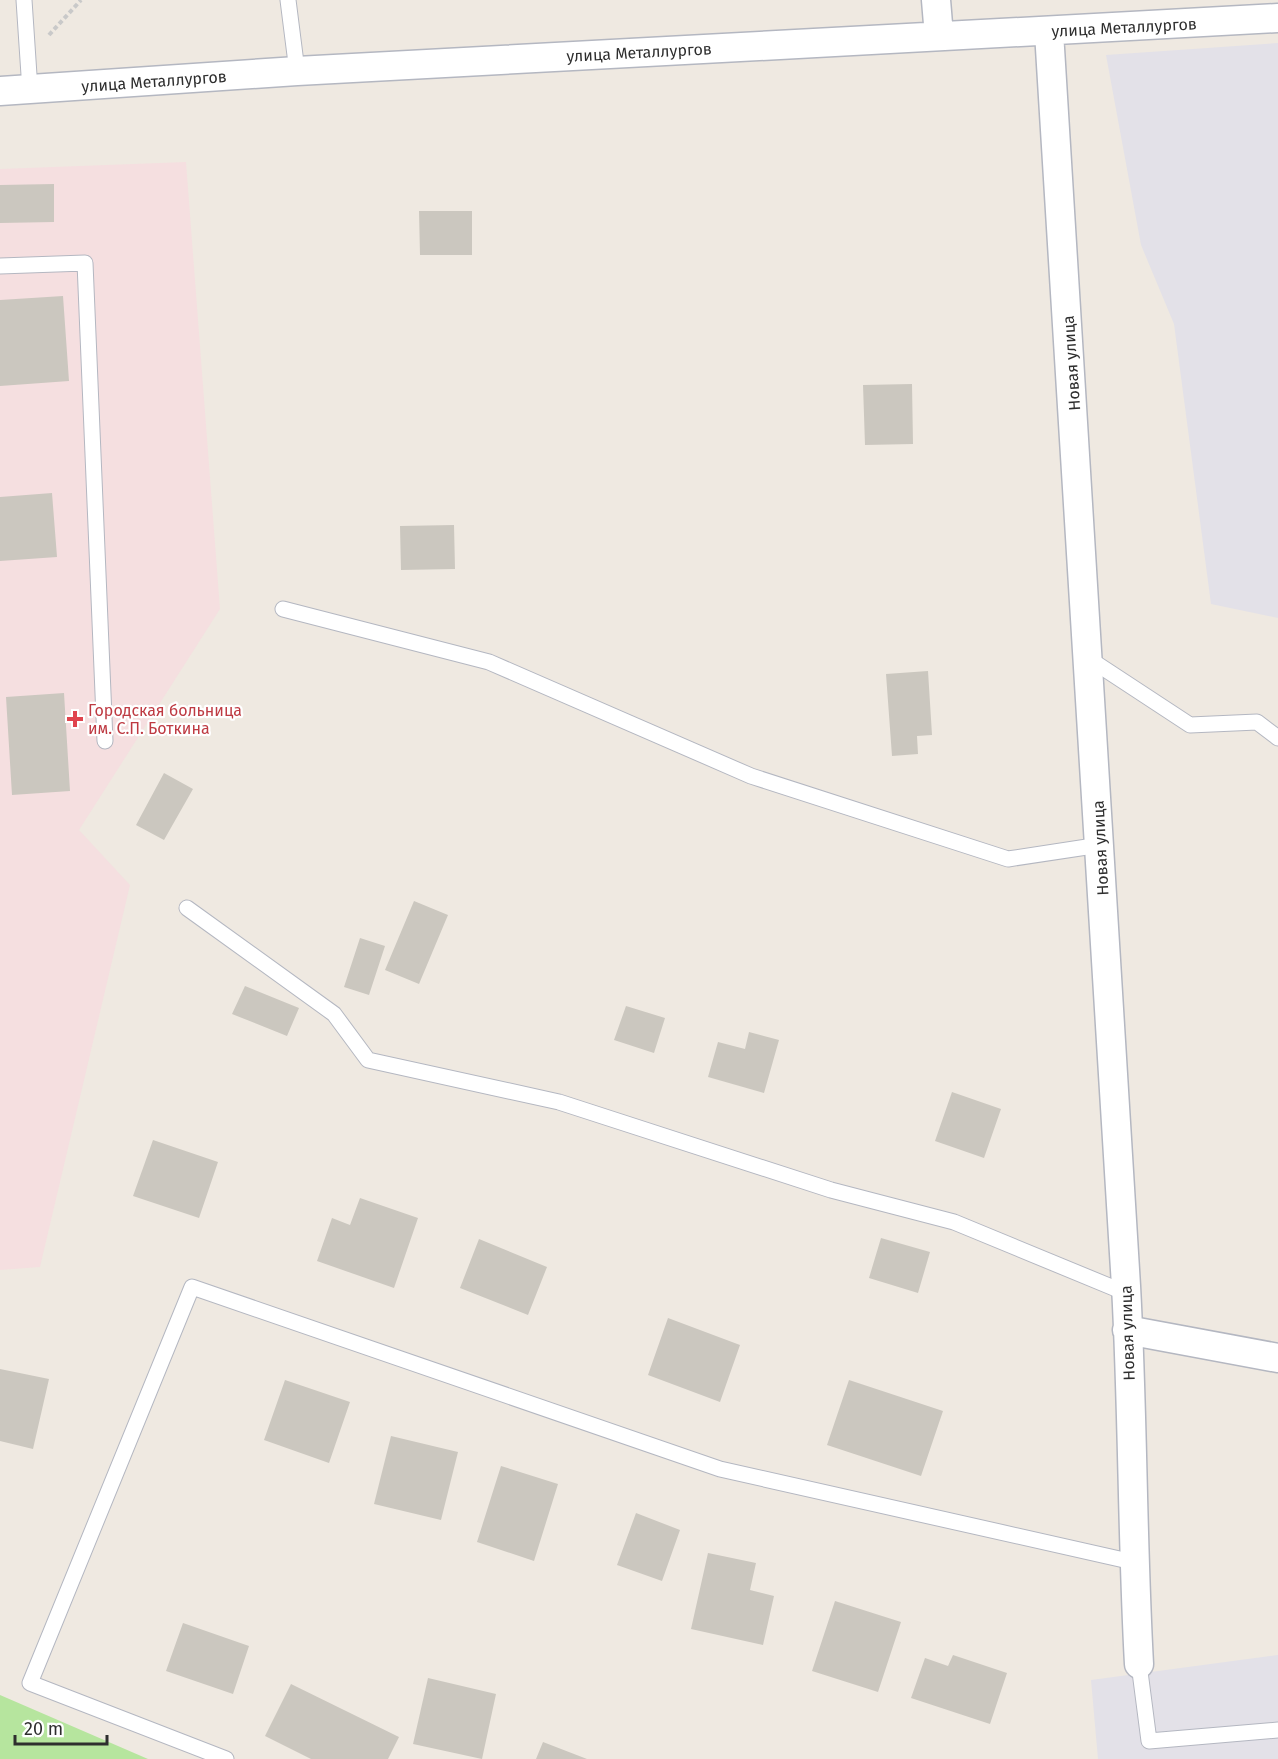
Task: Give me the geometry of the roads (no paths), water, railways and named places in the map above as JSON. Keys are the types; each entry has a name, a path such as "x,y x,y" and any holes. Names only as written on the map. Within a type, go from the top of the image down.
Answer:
{"street":[{"path":"936,0 939,36"},
{"name":"улица Металлургов","path":"0,91 297,71 1278,18"},
{"name":"Новая улица","path":"1049,32 1091,660 1126,1293 1133,1562 1139,1664"},
{"path":"1127,1330 1278,1358"}],"lane":[{"path":"24,0 30,90"},
{"path":"288,0 297,71"},
{"path":"0,266 85,263 105,741"},
{"path":"283,609 489,662 751,776 1008,859 1100,845"},
{"path":"1091,660 1190,724 1278,720"},
{"path":"1257,722 1278,738"},
{"path":"188,908 334,1014 368,1060 559,1102 831,1190 954,1222 1126,1293"},
{"path":"226,1759 30,1683 192,1287 720,1469 1133,1562"},
{"path":"1139,1664 1149,1741 1278,1730"}],"place":[{"name":"Городская больница им. С.П. Боткина","path":"75,719"}]}
